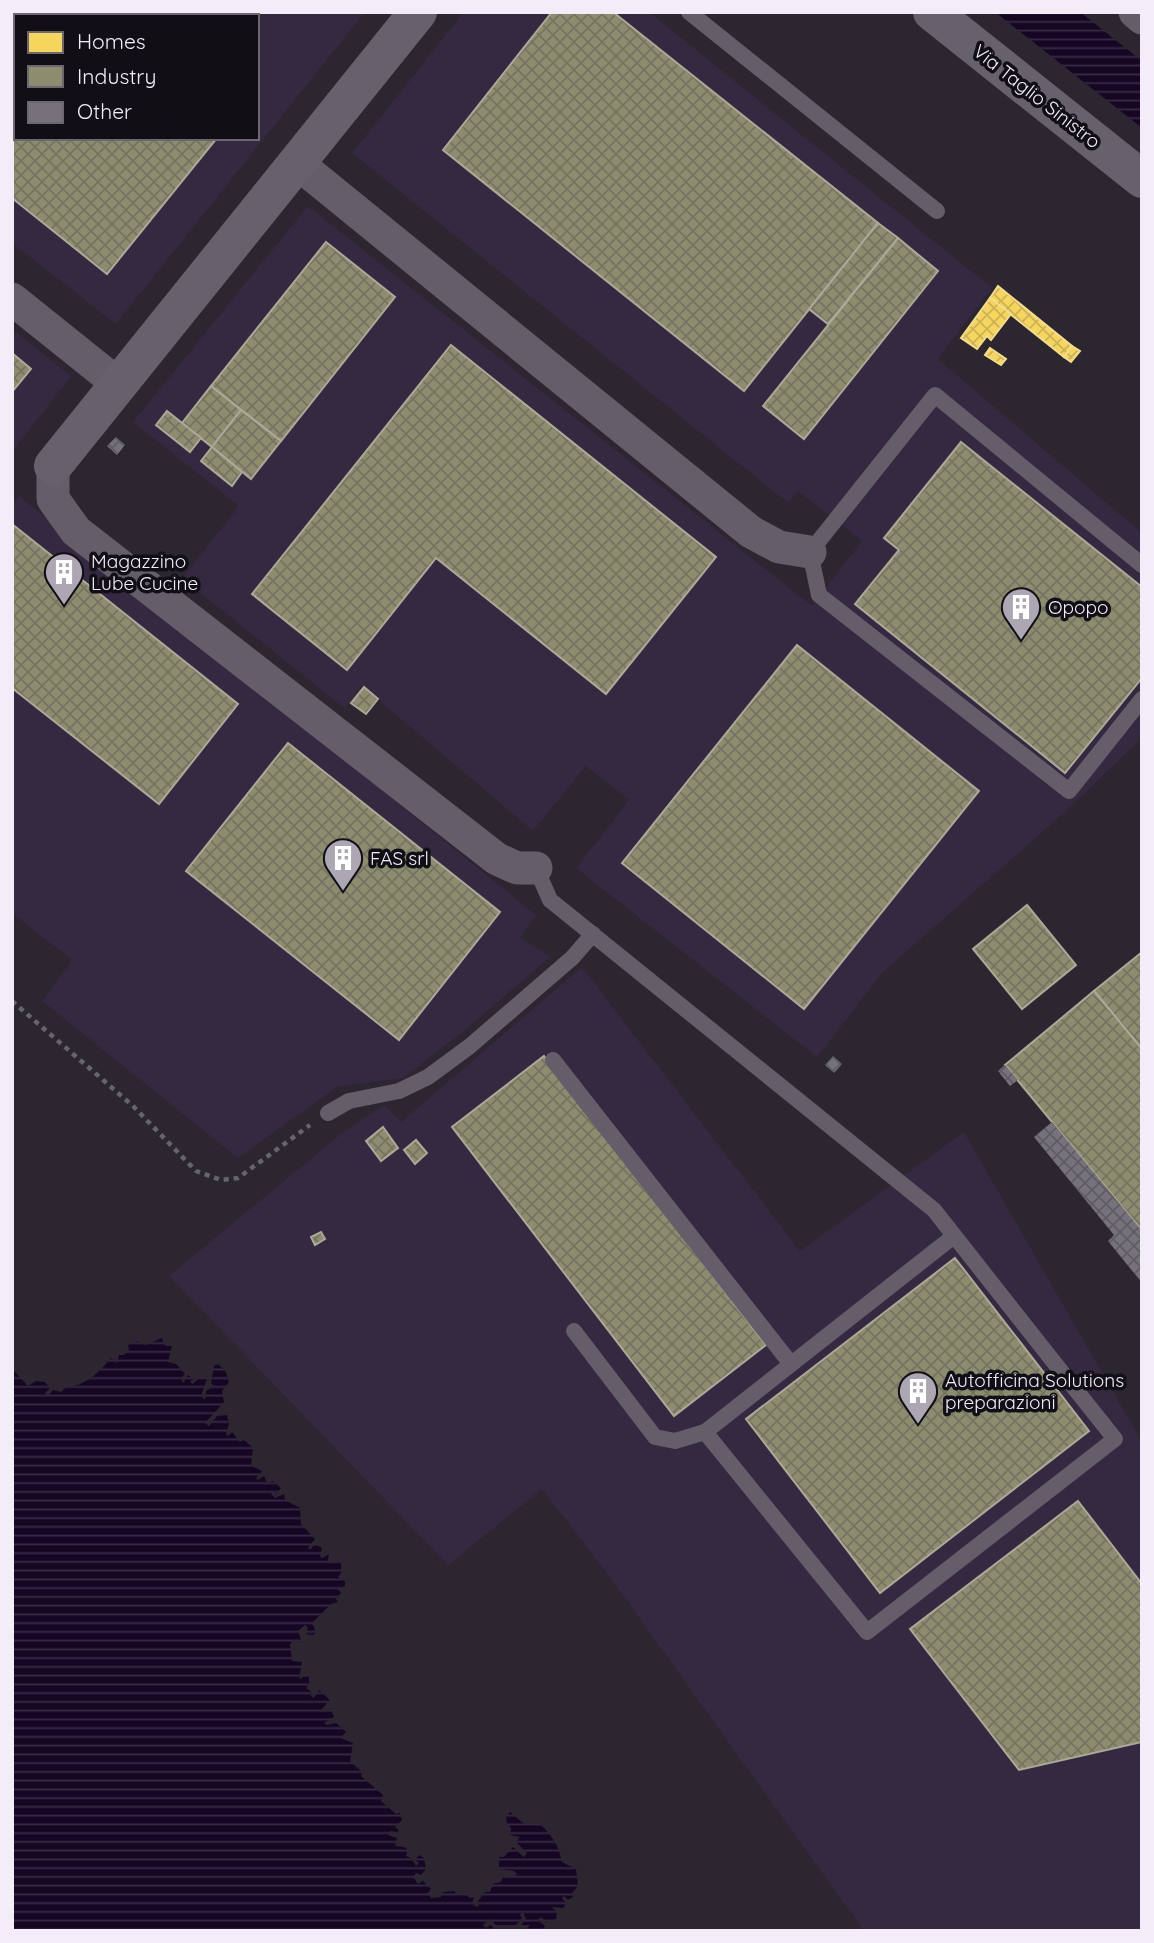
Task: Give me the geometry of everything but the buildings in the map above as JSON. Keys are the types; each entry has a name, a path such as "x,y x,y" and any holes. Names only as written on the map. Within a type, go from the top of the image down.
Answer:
{"street":[{"path":"418,12 54,466 53,499 76,531 497,859 517,868 536,868"},
{"name":"Via Taglio Sinistro","path":"932,12 1142,179"},
{"path":"1135,12 1142,18"},
{"path":"296,162 751,532 779,547 810,552"},
{"path":"12,299 118,384"}],"lane":[{"path":"689,12 937,211"},
{"path":"1142,565 935,395 810,552 819,595 1069,791 1142,699"},
{"path":"536,868 550,900 934,1210 1115,1439 867,1632 705,1432"},
{"path":"328,1112 349,1101 399,1091 428,1077 470,1046 572,958 593,934"},
{"path":"553,1060 791,1364"},
{"path":"574,1331 655,1437 675,1441 705,1432 954,1236"}],"path":[{"path":"12,1001 133,1106 196,1171 221,1180 238,1178 328,1112"}],"shaded area":[{"path":"12,12 365,12 116,324 12,243"},
{"path":"464,12 649,12 992,288 938,359 1142,533 1142,738 1064,813 883,972 817,1057 576,868 629,800 586,766 533,831 362,686 345,709 182,578 239,506 133,422 308,206 812,606 862,541 798,491 788,503 352,153"},
{"path":"995,12 1080,12 1142,61 1142,128"},
{"path":"12,329 71,376 12,452"},
{"path":"19,496 536,915 520,937 550,957 464,1031 403,1078 337,1087 238,1158 42,1001 72,960 12,913 12,504"},
{"path":"582,967 800,1251 964,1132 1142,1442 1142,1931 864,1931 612,1580 542,1489 448,1565 169,1276 342,1133 384,1105 401,1122"},
{"path":"162,1338 165,1346 172,1346 168,1362 176,1364 185,1374 181,1378 183,1383 188,1375 193,1379 190,1382 193,1384 198,1379 207,1379 201,1396 205,1400 206,1391 214,1386 211,1383 214,1366 218,1364 226,1372 229,1382 222,1391 224,1402 205,1423 209,1426 217,1416 227,1415 229,1424 226,1434 228,1436 232,1432 240,1442 243,1439 253,1448 251,1466 262,1471 256,1478 258,1480 264,1476 267,1483 273,1481 281,1488 276,1494 271,1494 275,1498 284,1494 285,1500 300,1508 301,1524 315,1539 308,1548 310,1550 315,1544 322,1548 322,1558 329,1554 330,1563 341,1562 341,1573 338,1577 345,1581 345,1586 338,1589 341,1593 336,1599 338,1602 331,1604 312,1623 316,1632 313,1635 306,1634 308,1628 305,1625 298,1631 301,1640 294,1640 290,1644 292,1661 302,1662 299,1677 301,1679 305,1675 309,1676 306,1688 312,1692 311,1696 314,1698 319,1690 330,1700 321,1710 324,1712 331,1709 334,1717 324,1723 336,1723 346,1732 340,1738 353,1743 350,1761 362,1772 361,1776 383,1795 381,1801 396,1814 400,1813 402,1820 395,1827 399,1830 397,1833 391,1831 388,1835 397,1838 395,1846 408,1850 406,1856 411,1858 416,1866 419,1863 415,1860 419,1855 424,1858 426,1869 421,1875 416,1873 413,1877 418,1884 423,1881 431,1889 428,1893 431,1898 441,1897 443,1892 454,1891 458,1895 464,1893 470,1898 474,1897 472,1904 477,1907 478,1901 485,1892 490,1892 493,1884 501,1882 503,1876 517,1874 499,1869 499,1857 504,1857 513,1847 524,1857 527,1853 516,1842 520,1837 510,1835 511,1828 506,1817 510,1812 524,1824 540,1824 554,1841 562,1862 576,1869 578,1886 572,1893 573,1897 568,1900 564,1896 562,1898 566,1903 563,1908 552,1907 557,1912 556,1919 546,1922 541,1917 538,1920 545,1926 542,1931 525,1931 530,1925 521,1925 526,1919 523,1912 516,1925 496,1925 489,1919 483,1925 486,1928 491,1925 496,1931 12,1931 12,1369 28,1386 36,1381 45,1382 50,1388 45,1393 48,1396 53,1390 61,1392 66,1387 86,1381 111,1358 117,1363 119,1355 124,1355 129,1350 128,1345 137,1341 146,1345"}],"place":[{"name":"Magazzino Lube Cucine","path":"64,606"},
{"name":"Opopo","path":"1021,641"},
{"name":"FAS srl","path":"343,892"},
{"name":"Autofficina Solutions preparazioni","path":"918,1425"}]}
